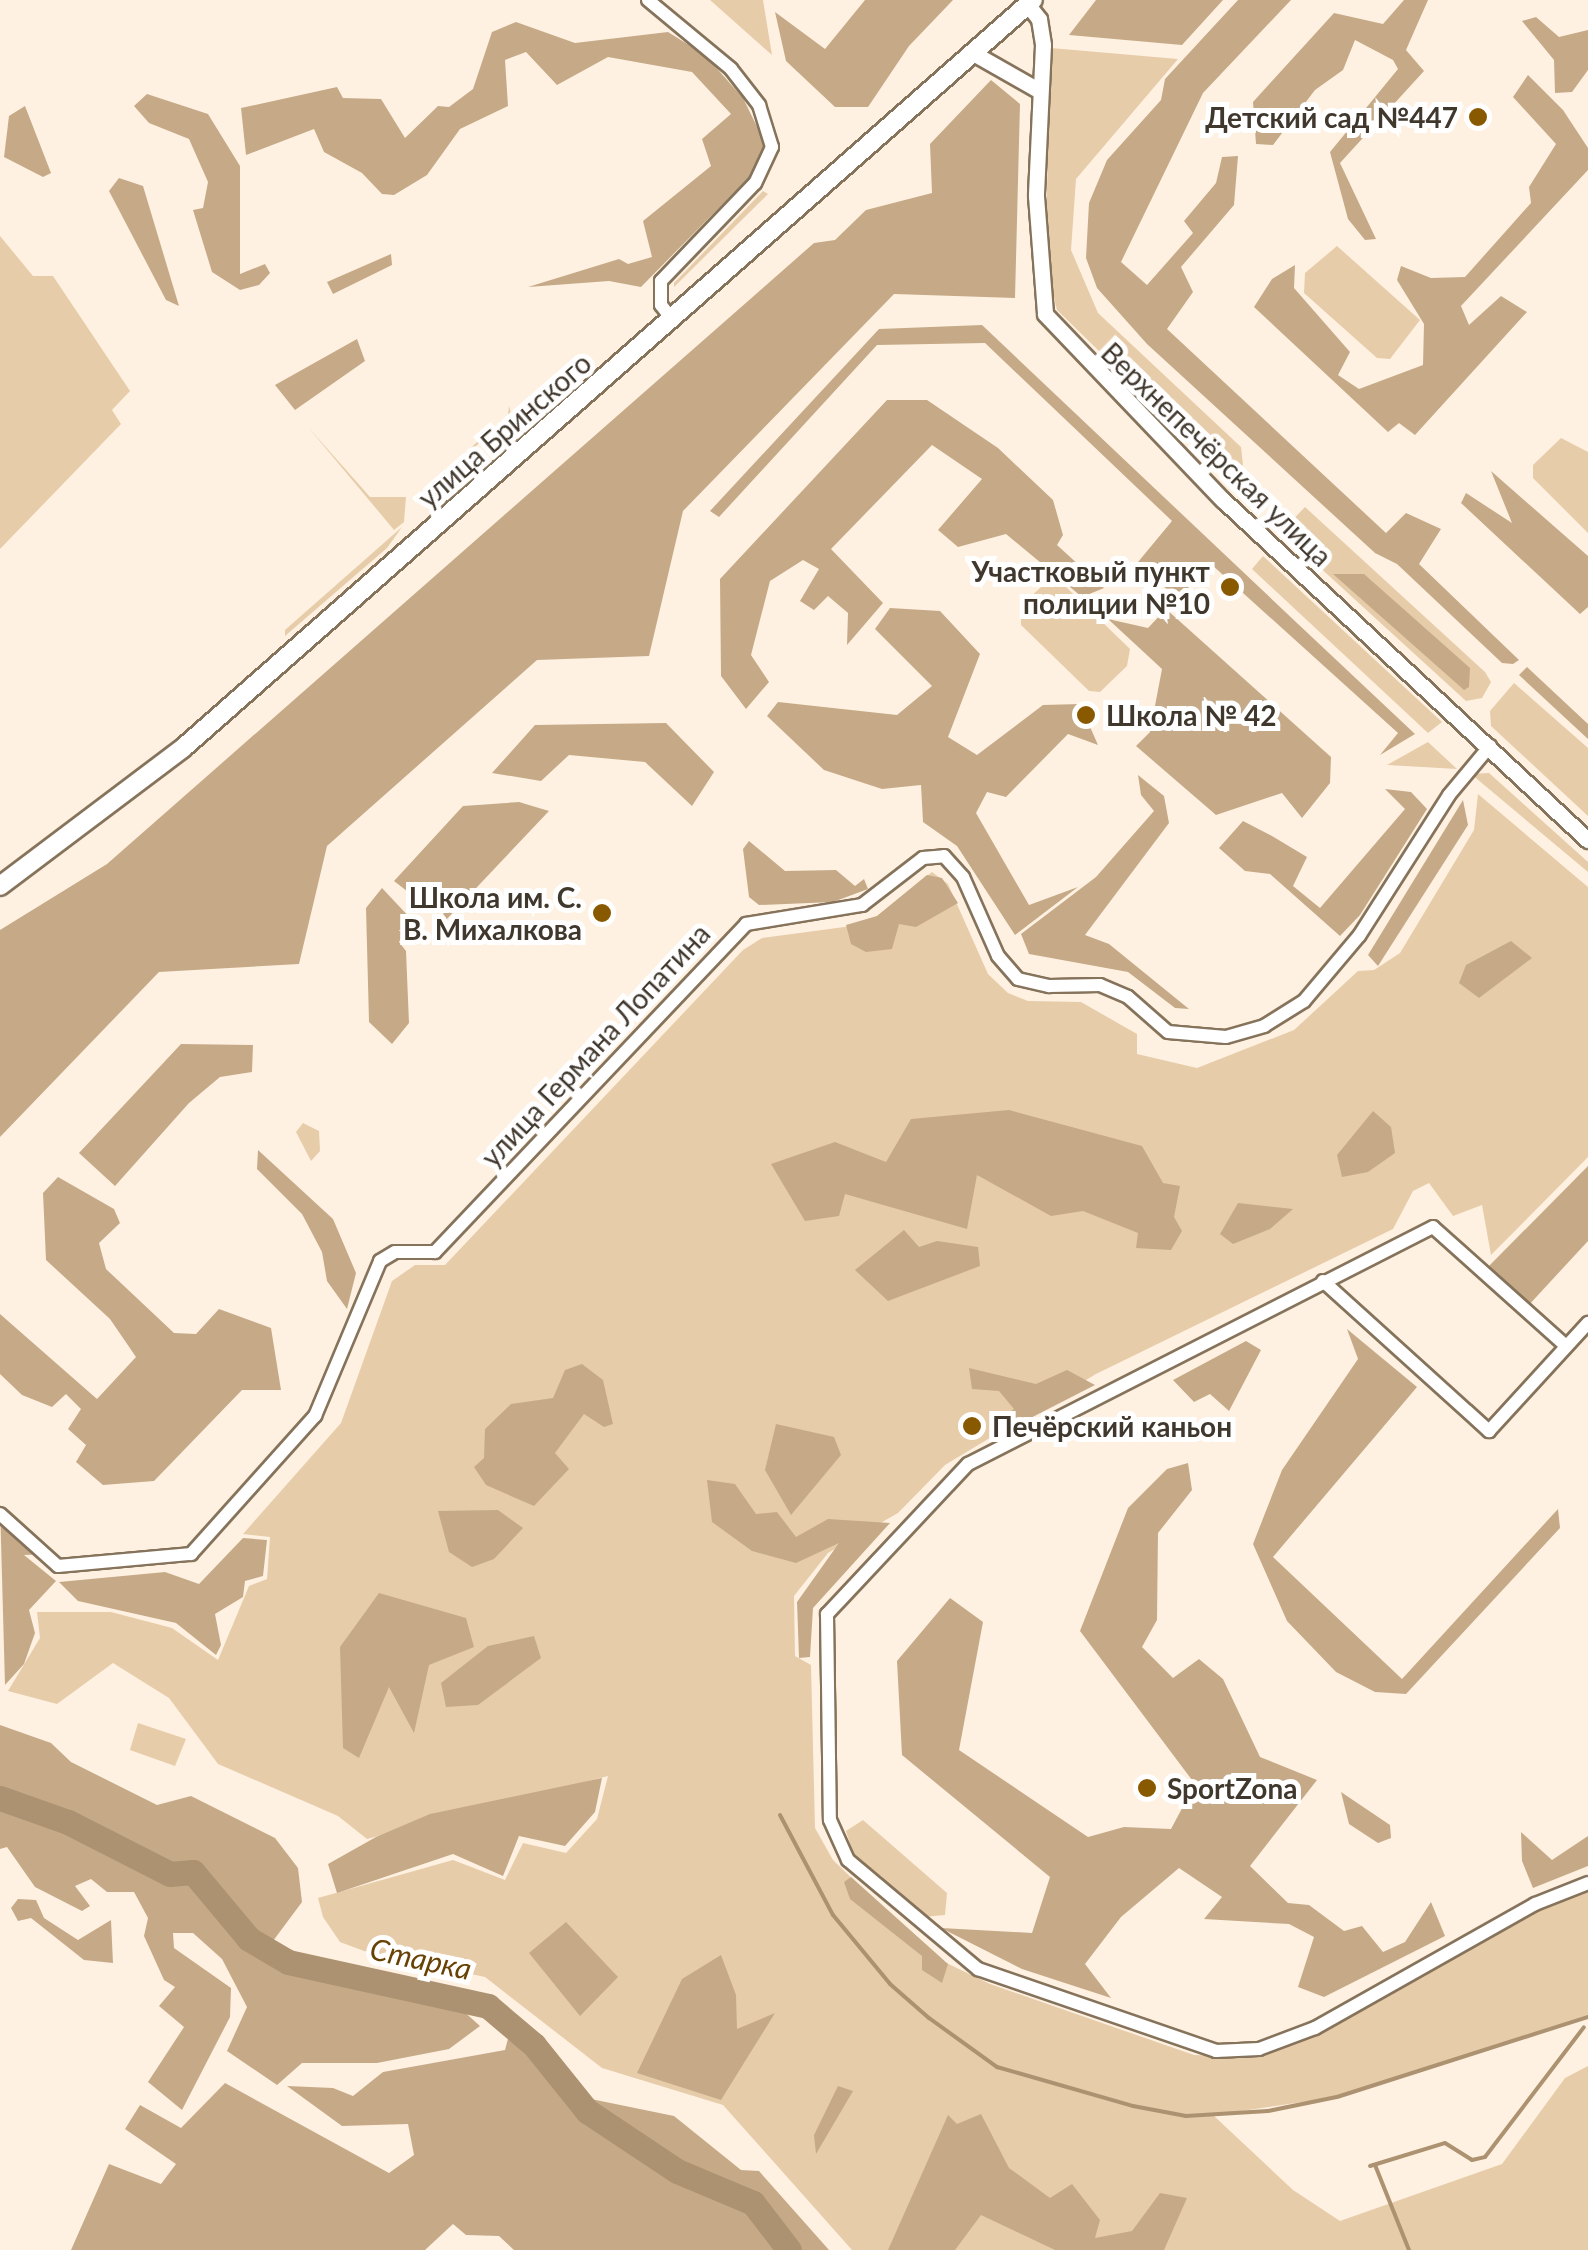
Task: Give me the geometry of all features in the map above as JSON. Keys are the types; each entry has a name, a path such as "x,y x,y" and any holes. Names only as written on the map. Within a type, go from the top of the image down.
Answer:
{"main road":[{"name":"улица Бринского","path":"0,886 183,748 1031,2"}],"street":[{"path":"648,0 731,69 759,105 772,147 755,183 660,281 662,305 672,319"},
{"name":"Верхнепечёрская улица","path":"1031,2 1040,18 1044,46 1036,196 1045,314 1223,500 1588,840"},
{"path":"974,53 1040,91"},
{"name":"улица Германа Лопатина","path":"0,1514 58,1566 191,1554 316,1416 380,1261 395,1252 439,1248 746,924 862,905 923,858 944,856 963,877 998,956 1018,979 1049,986 1100,985 1128,996 1168,1032 1226,1037 1286,1015 1315,989 1359,936 1449,795 1490,746"},
{"path":"1566,1346 1433,1226 968,1464 836,1600 824,1629 830,1820 840,1849 937,1941 978,1969 1216,2052 1258,2049 1315,2028 1536,1904 1588,1883"},
{"path":"1322,1281 1489,1431 1588,1323"}],"shaded area":[{"path":"710,0 763,0 772,55"},
{"path":"865,0 953,0 909,46 868,107 835,107 786,61 775,12 825,49"},
{"path":"1096,0 1223,0 1182,45 1069,35"},
{"path":"1238,0 1291,0 1203,93 1121,262 1147,285 1193,233 1184,221 1216,183 1222,157 1238,156 1234,205 1181,267 1193,292 1167,329 1386,533 1406,513 1441,529 1419,564 1519,660 1513,664 1502,663 1397,564 1375,553 1147,344 1097,288 1086,258 1089,203 1107,160 1161,100 1165,79"},
{"path":"1404,0 1428,0 1406,50 1424,71 1340,163 1376,239 1365,240 1348,219 1330,152 1398,69 1393,60 1355,40 1343,70 1315,90 1273,145 1256,144 1253,102 1334,13 1383,24"},
{"path":"1536,17 1559,37 1588,30 1588,70 1572,92 1555,93 1554,60 1522,21"},
{"path":"516,22 575,43 668,32 705,55 743,98 765,143 758,168 641,287 609,281 528,287 619,259 628,264 652,257 643,221 711,166 702,139 731,114 692,72 608,57 557,85 526,52 505,60 508,106 460,129 427,175 394,195 382,194 362,173 324,152 314,129 246,155 241,108 337,87 343,98 381,99 405,138 438,106 449,107 473,89 492,32"},
{"path":"1051,48 1178,59 1076,179 1071,250 1098,313 1241,447 1243,465 1227,476 1057,310 1045,262"},
{"path":"1528,75 1563,110 1588,148 1588,170 1461,306 1469,325 1501,296 1527,312 1415,435 1399,423 1388,432 1254,307 1272,279 1295,265 1294,288 1350,352 1338,375 1359,389 1423,365 1424,324 1397,280 1401,266 1431,278 1465,277 1531,203 1529,187 1556,144 1513,97"},
{"path":"991,80 1020,104 1015,298 894,294 683,511 649,656 537,660 327,846 299,964 159,972 0,1137 0,930 107,864 814,243 835,240 866,210 932,193 930,144"},
{"path":"147,94 208,114 240,166 240,274 265,264 270,273 259,285 240,290 212,272 193,210 203,208 208,182 189,139 149,123 134,106"},
{"path":"25,106 51,173 43,177 4,157 9,116"},
{"path":"119,178 143,186 179,306 166,300 109,191"},
{"path":"763,191 768,194 674,287 674,283"},
{"path":"0,236 33,276 53,276 130,391 112,410 121,424 0,549"},
{"path":"1337,246 1420,320 1390,359 1377,358 1304,293 1305,273"},
{"path":"391,254 392,265 333,294 327,282"},
{"path":"982,325 1415,734 1380,755 1398,733 1211,564 1178,600 1138,562 1172,521 985,343 877,345 719,517 710,511 879,329"},
{"path":"357,339 365,361 295,410 275,385"},
{"path":"887,400 927,400 998,448 1053,500 1063,535 1057,545 1104,588 1082,597 1006,534 958,547 938,530 982,479 932,445 831,549 883,603 847,645 848,613 828,596 814,610 800,601 819,569 803,560 770,581 751,655 769,682 746,709 721,676 720,579"},
{"path":"509,406 513,421 505,420 457,463 470,478 448,497 438,497 434,480 508,415"},
{"path":"308,427 370,497 406,497 404,522 394,530"},
{"path":"1561,438 1588,452 1588,533 1533,478 1533,465"},
{"path":"1491,471 1588,556 1588,607 1580,614 1461,503 1466,493 1512,523"},
{"path":"1305,507 1485,672 1491,682 1482,698 1466,701 1281,532"},
{"path":"402,527 387,548 285,636 285,630"},
{"path":"1263,556 1442,722 1428,733 1252,569"},
{"path":"1333,574 1364,574 1470,668 1469,687 1464,690"},
{"path":"1048,581 1062,583 1130,649 1127,666 1100,692 1089,691 1021,625 1021,605"},
{"path":"890,608 940,611 980,654 948,737 977,755 1043,705 1080,704 1098,745 1068,734 1006,797 987,792 976,813 1029,905 1078,887 1015,935 957,846 923,822 921,785 882,789 824,770 767,716 778,702 897,715 932,686 875,629"},
{"path":"1166,609 1331,757 1330,783 1302,818 1282,793 1216,815 1136,746 1150,732 1162,669 1108,619 1148,628"},
{"path":"1527,667 1588,724 1588,739 1519,675"},
{"path":"1514,683 1588,748 1588,816 1491,726 1490,711"},
{"path":"666,723 714,772 692,806 645,762 569,755 541,781 492,773 535,725"},
{"path":"1428,742 1457,769 1387,765"},
{"path":"1489,773 1588,862 1588,872 1471,774"},
{"path":"1138,775 1164,796 1169,823 1085,935 1109,944 1189,1009 1175,1008 1128,972 1029,954 1021,934 1096,877 1154,811 1141,795"},
{"path":"1385,789 1411,792 1427,809 1360,915 1340,936 1270,874 1245,871 1219,848 1243,821 1272,836 1307,857 1293,886 1320,908 1405,809"},
{"path":"1478,794 1588,887 1588,1157 1491,1255 1482,1205 1453,1216 1429,1183 1413,1191 1393,1229 1096,1374 945,1465 898,1513 828,1553 794,1596 795,1656 811,1665 815,1828 833,1860 932,1956 990,1984 1194,2055 1260,2057 1539,1910 1588,1891 1588,2017 1337,2097 1213,2115 1293,2190 1340,2221 1502,2164 1565,2078 1588,2066 1588,2250 852,2250 723,2105 602,2068 485,1977 364,1951 340,1942 323,1917 318,1898 453,1860 505,1880 523,1843 566,1853 597,1819 608,1776 367,1839 338,1816 218,1764 169,1698 113,1663 57,1704 8,1691 40,1638 37,1612 111,1612 172,1628 218,1660 249,1586 267,1579 270,1537 243,1534 341,1423 392,1281 415,1265 445,1265 743,950 762,938 867,924 932,872 948,884 988,974 1008,993 1028,1001 1081,1002 1137,1034 1137,1054 1197,1068 1294,1030 1358,971 1374,970 1400,953 1474,830"},
{"path":"1463,800 1468,825 1378,966 1368,955"},
{"path":"519,802 549,811 444,922 443,906 431,896 421,902 394,881 463,806"},
{"path":"749,841 785,871 836,870 855,886 864,879 868,889 833,902 759,905 749,897 743,849"},
{"path":"927,875 942,878 958,903 916,927 899,924 892,949 866,952 851,944 846,925 877,916"},
{"path":"382,888 412,920 399,942 406,951 409,1023 392,1044 369,1022 366,908"},
{"path":"1511,941 1532,958 1479,998 1459,983 1466,965"},
{"path":"181,1044 253,1045 252,1072 220,1077 189,1103 115,1186 79,1153"},
{"path":"1009,1110 1142,1146 1163,1183 1180,1186 1174,1217 1182,1231 1171,1250 1136,1248 1138,1233 1083,1211 1051,1216 977,1175 967,1229 845,1194 839,1216 805,1221 771,1164 835,1142 886,1162 911,1119"},
{"path":"1373,1111 1391,1127 1395,1153 1368,1172 1342,1177 1337,1155"},
{"path":"303,1123 319,1131 320,1151 311,1161 296,1132"},
{"path":"258,1150 333,1219 356,1273 347,1309 327,1281 322,1252 302,1214 257,1169"},
{"path":"1588,1166 1588,1241 1527,1307 1486,1269"},
{"path":"58,1177 114,1209 120,1223 99,1243 106,1269 174,1333 196,1334 219,1309 271,1328 281,1390 242,1390 154,1481 103,1485 76,1462 86,1445 68,1429 81,1409 66,1394 52,1407 22,1395 0,1374 0,1314 97,1399 136,1357 110,1319 46,1260 43,1193"},
{"path":"1238,1203 1293,1209 1270,1229 1233,1244 1220,1234"},
{"path":"904,1230 919,1247 937,1241 978,1247 980,1266 888,1301 855,1270"},
{"path":"1347,1329 1417,1387 1273,1557 1402,1679 1558,1509 1560,1528 1406,1694 1375,1692 1336,1672 1287,1621 1253,1544 1282,1470 1358,1359"},
{"path":"1246,1341 1261,1350 1229,1411 1210,1394 1194,1402 1173,1380"},
{"path":"582,1364 603,1380 613,1424 604,1427 584,1414 555,1453 569,1469 534,1506 486,1485 474,1467 484,1458 485,1429 511,1404 553,1398 565,1370"},
{"path":"969,1368 1036,1384 1067,1370 1095,1385 1011,1428 1003,1417 1014,1409 999,1391 972,1389"},
{"path":"776,1424 834,1437 841,1455 791,1515 765,1470"},
{"path":"1188,1463 1192,1490 1158,1533 1157,1620 1142,1647 1173,1678 1199,1659 1223,1679 1260,1757 1317,1780 1250,1866 1288,1903 1309,1905 1344,1931 1362,1926 1383,1952 1405,1942 1431,1902 1445,1936 1324,1997 1298,1987 1314,1937 1289,1924 1204,1919 1222,1897 1179,1868 1121,1917 1085,1964 1111,1998 1022,1969 941,1928 1032,1933 1050,1877 902,1755 897,1661 950,1598 983,1622 959,1750 1088,1837 1124,1827 1171,1829 1195,1784 1080,1631 1128,1508 1167,1469"},
{"path":"707,1480 735,1484 756,1514 777,1512 796,1537 828,1519 890,1523 813,1608 810,1657 799,1658 797,1602 839,1543 796,1563 752,1551 712,1522"},
{"path":"0,1505 49,1554 24,1555 56,1581 29,1610 35,1633 24,1664 5,1685"},
{"path":"498,1510 523,1528 494,1559 472,1567 449,1552 438,1511"},
{"path":"243,1538 267,1540 263,1576 245,1581 243,1597 215,1614 221,1645 216,1655 176,1623 78,1601 59,1582 165,1572 199,1584"},
{"path":"379,1593 466,1618 474,1647 429,1665 414,1733 389,1687 359,1758 343,1748 340,1647"},
{"path":"534,1636 541,1658 478,1705 446,1707 441,1683 488,1646"},
{"path":"138,1723 186,1739 175,1766 130,1750"},
{"path":"0,1725 51,1743 71,1762 157,1805 191,1796 275,1838 298,1868 302,1902 273,1941 323,1966 450,1999 480,2026 449,2049 377,2063 302,2063 277,2085 227,2051 247,2007 222,1959 193,1933 173,1933 174,1948 231,1988 230,2017 182,2110 148,2082 184,2027 159,2006 175,1987 164,1980 144,1936 148,1918 134,1892 107,1892 91,1879 75,1886 90,1906 82,1911 35,1887 7,1847 0,1849"},
{"path":"602,1778 595,1812 565,1846 519,1836 503,1876 453,1854 337,1893 328,1864 376,1837 430,1814"},
{"path":"1341,1792 1390,1825 1391,1838 1378,1843 1349,1824"},
{"path":"863,1820 947,1893 945,1915 923,1917 854,1856 846,1831"},
{"path":"1521,1832 1552,1860 1588,1836 1588,1866 1533,1888 1522,1861"},
{"path":"851,1877 948,1964 942,1983 922,1970 922,1956 850,1899 844,1882"},
{"path":"18,1899 36,1900 44,1918 78,1940 111,1920 113,1963 84,1960 31,1918 18,1921 11,1908"},
{"path":"566,1922 618,1977 580,2016 529,1953"},
{"path":"721,1955 736,1995 737,2029 775,2013 721,2100 637,2073 682,1979"},
{"path":"510,2031 554,2077 591,2099 674,2116 741,2170 759,2171 829,2250 797,2250 758,2201 736,2190 738,2201 759,2217 779,2250 514,2250 499,2236 466,2235 453,2224 425,2250 71,2250 109,2164 161,2184 176,2164 125,2129 140,2105 181,2128 225,2083 389,2173 414,2155 408,2124 342,2126 287,2086 333,2088 353,2096 383,2072 505,2050"},
{"path":"838,2086 853,2091 816,2154 814,2135"},
{"path":"981,2114 1009,2168 1050,2198 1072,2184 1100,2220 1095,2238 1132,2231 1160,2193 1187,2198 1164,2250 1055,2250 981,2215 955,2250 888,2250 948,2115 957,2124"}],"waterway":[{"name":"Старка","path":"0,1798 68,1822 170,1874 193,1872 249,1939 288,1962 488,2006 534,2045 587,2111 677,2171 753,2203 789,2250"},
{"path":"780,1815 833,1915 890,1984 929,2018 997,2067 1133,2106 1186,2116 1268,2111 1337,2097 1588,2017"},
{"path":"1370,2166 1445,2143 1472,2160 1485,2157 1584,2027"},
{"path":"1375,2165 1409,2250"}],"place":[{"name":"Детский сад №447","path":"1478,117"},
{"name":"Участковый пункт полиции №10","path":"1230,587"},
{"name":"Школа № 42","path":"1086,715"},
{"name":"Школа им. С. В. Михалкова","path":"602,913"},
{"name":"Печёрский каньон","path":"972,1426"},
{"name":"SportZona","path":"1147,1788"}]}
